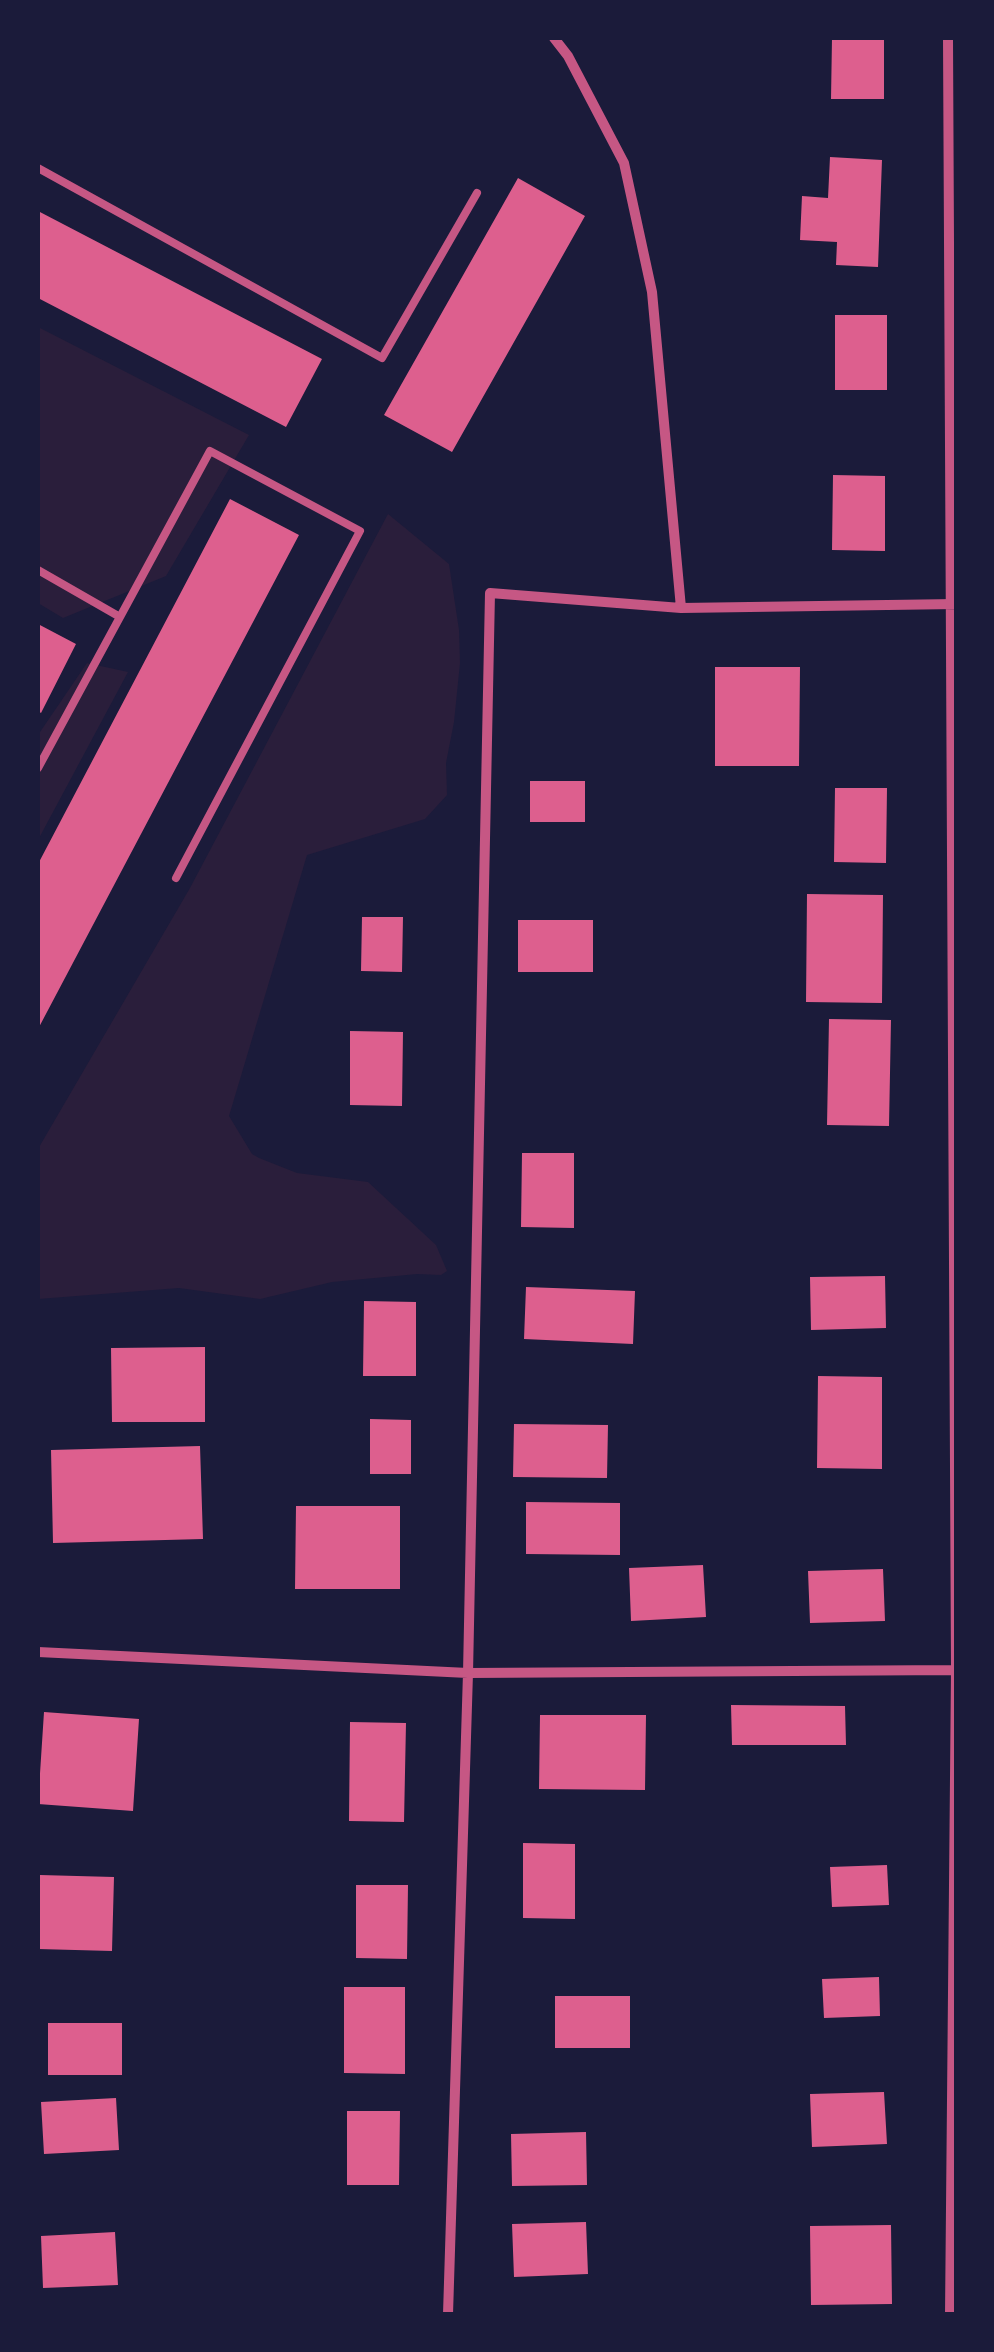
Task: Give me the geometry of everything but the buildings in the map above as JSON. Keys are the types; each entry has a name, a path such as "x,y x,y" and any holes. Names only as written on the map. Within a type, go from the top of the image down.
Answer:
{"street":[{"path":"554,38 568,56 624,163 652,292 681,608"},
{"path":"948,38 954,604 956,1670 950,2314"},
{"path":"448,2314 468,1673 490,593 681,608 954,604"},
{"path":"38,1652 468,1673 956,1670"}],"lane":[{"path":"38,168 382,358 476,193"},
{"path":"38,768 210,451 360,531 176,878"},
{"path":"38,570 120,617"}],"shaded area":[{"path":"38,327 249,435 166,576 63,618 38,603"},
{"path":"388,514 449,564 460,663 446,763 447,795 425,819 307,855 229,1116 252,1154 259,1158 297,1173 368,1182 436,1245 447,1271 441,1275 332,1282 260,1299 179,1288 38,1299 38,1149 190,888"},
{"path":"87,663 128,672 38,840 38,735"}]}
